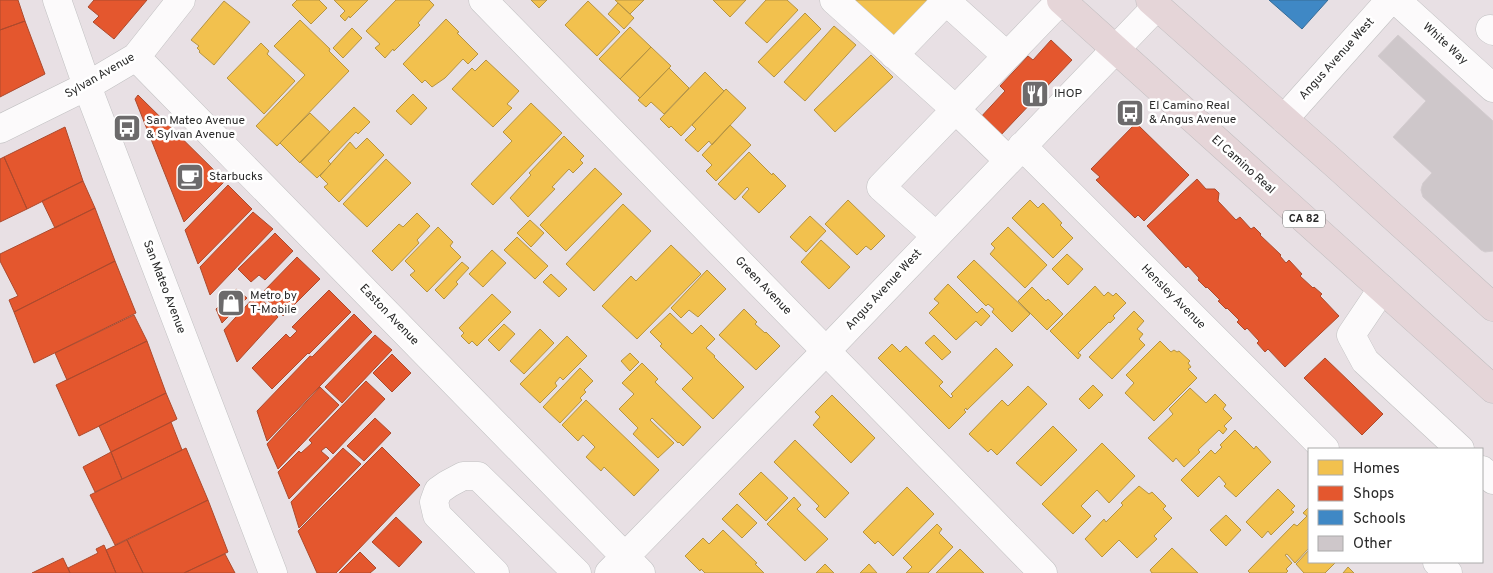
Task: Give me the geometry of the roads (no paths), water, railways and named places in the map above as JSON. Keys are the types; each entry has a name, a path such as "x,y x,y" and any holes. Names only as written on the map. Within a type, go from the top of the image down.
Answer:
{"main road":[{"name":"El Camino Real","path":"1061,0 1493,389"},
{"path":"1154,3 1493,307"}],"street":[{"name":"San Mateo Avenue","path":"57,0 273,573"},
{"name":"Sylvan Avenue","path":"0,129 88,86 136,56 181,0"},
{"name":"Green Avenue","path":"483,0 1043,573"},
{"name":"Hensley Avenue","path":"834,0 955,109 1015,153 1324,448"},
{"path":"936,236 881,187 1061,0"},
{"name":"Angus Avenue West","path":"1284,119 1390,0"},
{"name":"White Way","path":"1396,0 1493,88"},
{"path":"894,55 946,1 1007,56"},
{"name":"Angus Avenue West","path":"625,568 826,351 1115,48 1154,3"},
{"name":"Easton Avenue","path":"136,56 625,568"},
{"path":"1382,289 1351,335 1365,361 1459,448"},
{"path":"1483,471 1493,480"},
{"path":"495,573 437,515 434,502 438,492 463,476 478,476 577,573"},
{"path":"1438,563 1448,573"}],"place":[{"name":"IHOP","path":"1035,94"},
{"name":"El Camino Real & Angus Avenue","path":"1130,113"},
{"name":"San Mateo Avenue & Sylvan Avenue","path":"127,128"},
{"name":"Starbucks","path":"190,177"},
{"name":"Metro by T-Mobile","path":"231,303"}]}
